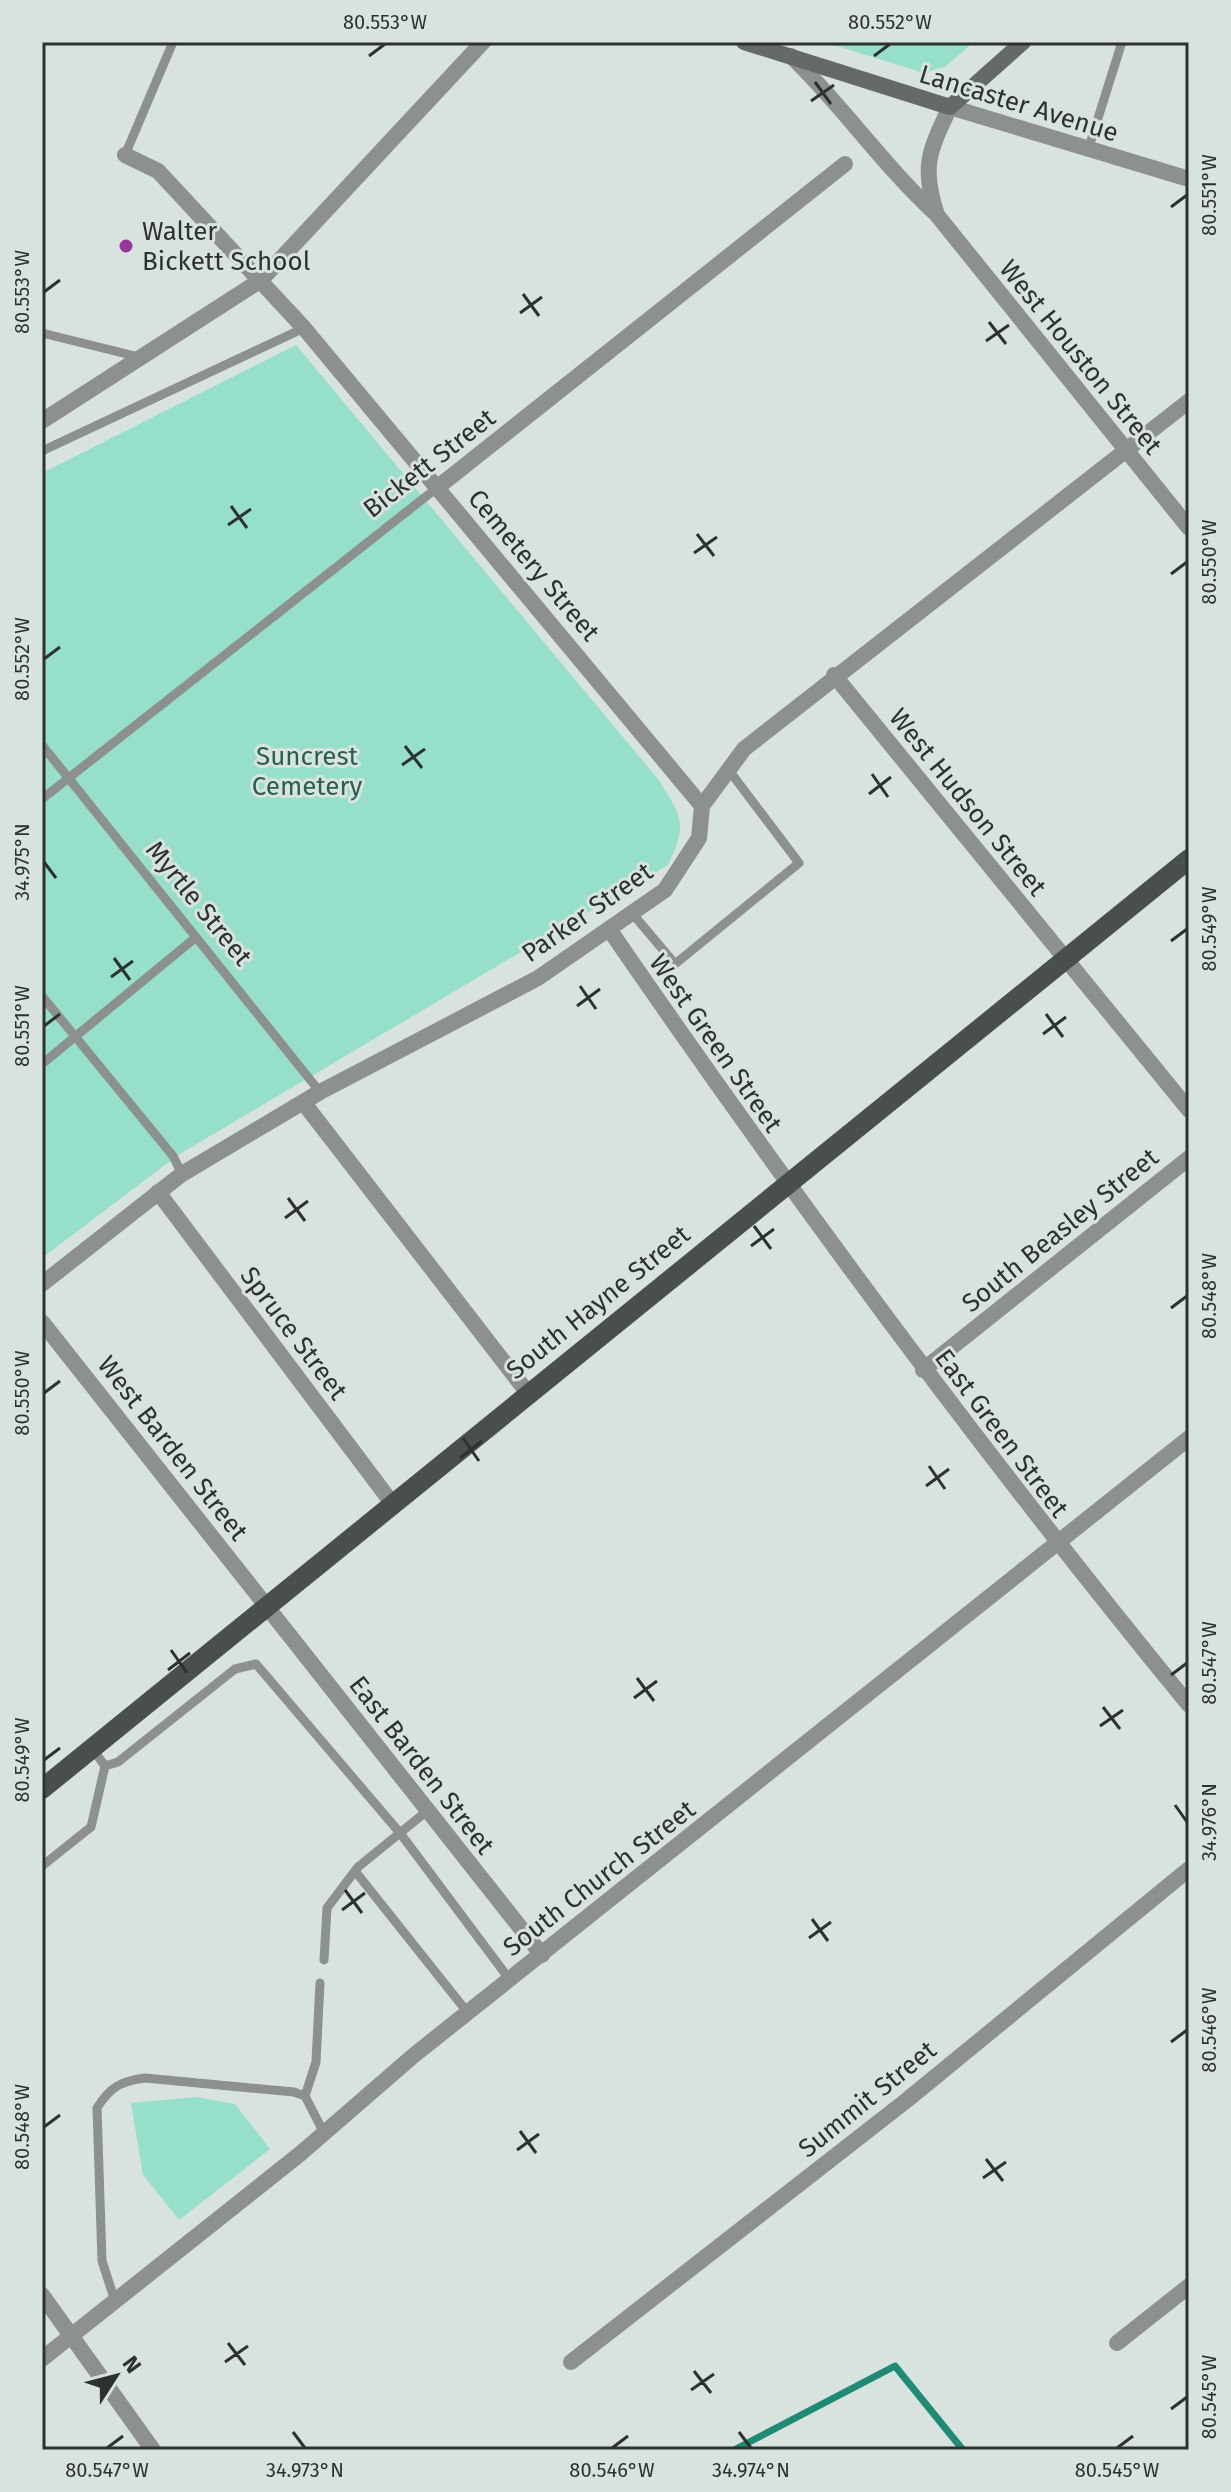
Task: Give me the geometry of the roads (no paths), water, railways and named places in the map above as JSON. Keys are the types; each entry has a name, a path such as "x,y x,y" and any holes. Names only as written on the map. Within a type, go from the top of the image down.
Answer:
{"main road":[{"name":"Lancaster Avenue","path":"744,42 950,107"},
{"path":"950,107 1023,42"},
{"name":"South Hayne Street","path":"42,1789 264,1605 1189,859"}],"street":[{"path":"42,421 261,280 483,42"},
{"name":"West Houston Street","path":"789,54 822,86 897,178 937,215 1189,528"},
{"name":"West Houston Street","path":"937,215 927,185 928,155 950,107"},
{"name":"Lancaster Avenue","path":"950,107 1189,179"},
{"name":"Cemetery Street","path":"125,155 158,171 304,328 702,806"},
{"name":"Bickett Street","path":"438,487 845,164"},
{"name":"Parker Street","path":"42,1284 182,1174 320,1092 538,978 665,890 683,867 699,838 702,806 728,769 767,728 1189,401"},
{"name":"West Hudson Street","path":"834,675 1189,1110"},
{"name":"West Green Street","path":"609,929 785,1184"},
{"path":"303,1102 527,1392"},
{"name":"South Beasley Street","path":"923,1370 1189,1158"},
{"name":"East Green Street","path":"785,1184 1055,1542 1189,1705"},
{"name":"Spruce Street","path":"158,1192 392,1503"},
{"name":"West Barden Street","path":"42,1322 264,1605"},
{"name":"South Church Street","path":"42,2359 468,2013 1189,1438"},
{"name":"East Barden Street","path":"264,1605 542,1955"},
{"name":"Summit Street","path":"571,2362 907,2100 1189,1869"},
{"path":"1117,2343 1189,2286"},
{"path":"42,2295 74,2334 153,2450"}],"lane":[{"path":"125,155 173,42"},
{"path":"1088,150 1122,42"},
{"path":"42,451 304,328"},
{"path":"42,333 142,358"},
{"name":"Bickett Street","path":"42,799 438,487"},
{"name":"Myrtle Street","path":"42,745 320,1092"},
{"path":"632,913 675,964 799,863 728,769"},
{"path":"42,1064 195,938"},
{"path":"42,996 173,1156 182,1174"},
{"path":"105,1766 118,1762 235,1669 256,1664 400,1833 510,1980"},
{"path":"42,1866 91,1827 105,1766 92,1748"},
{"path":"324,1960 327,1908 355,1871 427,1811"},
{"path":"355,1871 468,2013"},
{"path":"305,2096 316,2062 320,1983"},
{"path":"115,2301 102,2261 97,2108 108,2091 123,2081 145,2078 294,2092 305,2096 324,2133"}],"waterway":[{"path":"734,2450 895,2366 963,2450"}],"place":[{"name":"Walter Bickett School","path":"126,246"}],"park label":[{"name":"Suncrest Cemetery","path":"307,771"}]}
